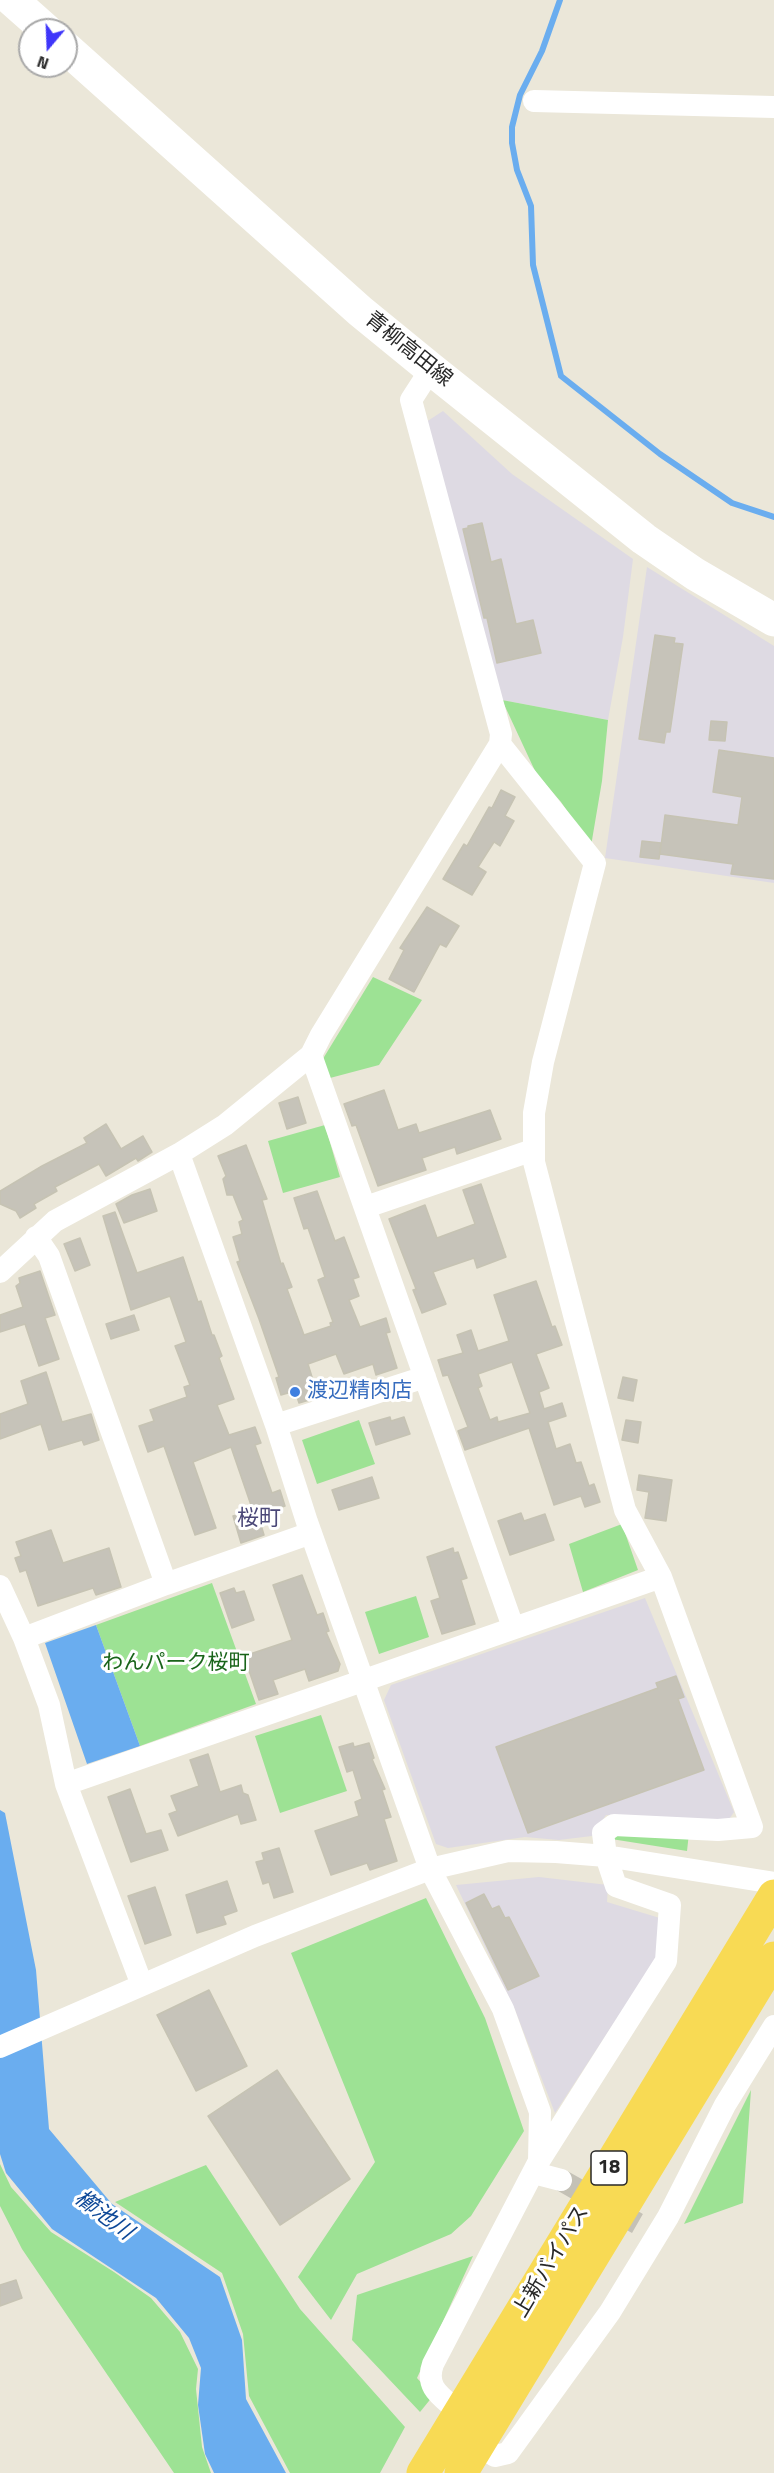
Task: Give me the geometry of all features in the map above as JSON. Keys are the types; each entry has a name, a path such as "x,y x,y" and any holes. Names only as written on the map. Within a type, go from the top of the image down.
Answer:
{"highway":[{"name":"上新バイパス","path":"423,2473 774,1896"},
{"name":"上新バイパス","path":"469,2461 774,1958"}],"main road":[{"path":"12,0 32,18"},
{"name":"青柳高田線","path":"78,59 360,311 431,369 644,539 695,574 774,620"}],"street":[{"path":"534,102 774,107"},
{"path":"0,1272 56,1221 179,1154 225,1125 311,1055 321,1035 501,744 501,734 411,400 431,369"},
{"path":"452,2426 429,2380 431,2369 537,2167 666,1961 670,1905 616,1886 606,1856 603,1833 614,1825 718,1830 752,1827 661,1577 625,1510 549,1222 533,1150 534,1113 543,1062 595,863 501,744"},
{"path":"311,1055 513,1627"},
{"path":"366,1207 533,1150"},
{"path":"179,1154 276,1425 311,1533 429,1869 503,2008 540,2112 537,2167"},
{"path":"36,1237 49,1256 166,1584"},
{"path":"276,1425 425,1377"},
{"path":"24,1638 166,1584 311,1533"},
{"path":"66,1784 661,1577"},
{"path":"0,1586 24,1638 49,1705 66,1784 142,1985"},
{"path":"0,2047 255,1936 429,1869 508,1851 606,1856 774,1883"},
{"path":"469,2461 499,2456 510,2451 610,2312 646,2234 668,2217 725,2105 774,2026"},
{"path":"537,2167 561,2180"}],"shaded area":[{"path":"443,411 512,474 633,559 623,637 608,720 502,700 426,422"},
{"path":"647,567 774,646 774,883 605,858"},
{"path":"645,1598 734,1812 726,1824 606,1815 592,1836 559,1840 525,1837 448,1848 436,1844 384,1700 391,1685"},
{"path":"539,1877 608,1885 607,1902 663,1919 661,1951 555,2113 515,2010 456,1885"}],"green space":[{"path":"502,700 608,720 602,781 591,846 561,802 536,773"},
{"path":"373,977 422,1000 379,1065 330,1078 321,1062"},
{"path":"325,1125 340,1177 283,1193 268,1141"},
{"path":"359,1420 375,1464 317,1484 302,1440"},
{"path":"622,1524 638,1570 583,1592 569,1544"},
{"name":"わんパーク桜町","path":"212,1583 256,1704 140,1746 96,1625"},
{"path":"416,1596 429,1637 379,1654 365,1612"},
{"path":"321,1715 347,1791 280,1813 255,1736"},
{"path":"616,1827 689,1833 687,1851 605,1838"},
{"path":"426,1898 485,2018 524,2131 471,2216 451,2234 357,2274 331,2320 298,2277 375,2162 291,1953"},
{"path":"751,2090 743,2203 684,2224"},
{"path":"0,2164 11,2187 51,2232 151,2298 180,2332 198,2369 196,2389 202,2447 211,2473 174,2473 22,2249 0,2206"},
{"path":"206,2165 300,2309 405,2427 380,2473 290,2473 249,2396 243,2334 222,2273 115,2202"},
{"path":"473,2256 417,2378 433,2396 420,2412 352,2340 357,2295"}],"water":[{"path":"96,1625 140,1746 87,1764 45,1643"},
{"name":"櫛池川","path":"0,1810 5,1813 36,1970 49,2129 112,2204 220,2277 242,2340 246,2399 286,2473 214,2473 205,2454 198,2405 201,2368 189,2338 156,2298 52,2229 6,2173 0,2154"}],"building":[{"path":"482,523 491,562 501,559 516,624 533,620 541,653 497,663 463,529"},
{"path":"655,635 675,638 674,643 683,644 670,732 666,732 664,743 639,739"},
{"path":"711,721 727,722 725,741 709,740"},
{"path":"719,750 774,758 774,879 731,874 733,864 660,854 665,815 738,825 742,797 713,792"},
{"path":"501,790 515,797 505,816 514,821 500,846 494,842 478,867 486,872 472,895 443,879 464,844 467,846 489,807 492,808"},
{"path":"642,841 661,843 659,859 640,857"},
{"path":"427,907 459,926 446,947 440,944 414,992 389,979 404,950 400,948"},
{"path":"384,1090 398,1130 416,1124 419,1133 490,1110 501,1139 457,1154 455,1147 422,1158 426,1170 378,1186 356,1125 352,1126 344,1104"},
{"path":"298,1097 306,1123 287,1129 279,1103"},
{"path":"106,1124 121,1149 143,1136 152,1152 138,1161 136,1158 106,1176 99,1164 55,1187 57,1191 34,1204 36,1208 20,1218 16,1211 0,1204 0,1191 87,1143 84,1138"},
{"path":"246,1145 267,1199 262,1200 281,1264 283,1263 292,1287 287,1289 304,1335 331,1326 330,1323 333,1322 318,1280 325,1277 308,1228 304,1229 294,1198 317,1191 335,1241 344,1237 359,1277 353,1279 359,1296 349,1300 360,1327 386,1318 390,1332 386,1333 397,1368 376,1375 373,1364 344,1374 336,1354 308,1364 316,1390 314,1392 316,1398 299,1403 295,1391 281,1395 276,1378 279,1377 237,1262 240,1261 233,1237 242,1234 239,1222 243,1220 233,1195 227,1195 223,1179 226,1176 218,1156"},
{"path":"481,1184 506,1257 477,1268 474,1258 433,1272 446,1304 422,1313 413,1290 416,1289 389,1219 425,1205 437,1238 475,1224 463,1190"},
{"path":"150,1189 157,1211 124,1223 116,1204"},
{"path":"115,1212 137,1273 183,1257 198,1302 201,1301 212,1335 214,1335 222,1356 219,1358 234,1399 217,1405 229,1435 255,1427 261,1443 255,1445 272,1493 280,1490 285,1506 258,1515 264,1535 241,1543 233,1516 253,1511 231,1447 193,1462 216,1528 195,1535 164,1446 148,1452 139,1426 154,1421 150,1410 187,1397 184,1387 190,1385 175,1346 186,1342 170,1296 131,1310 103,1216"},
{"path":"80,1238 90,1265 75,1271 64,1244"},
{"path":"40,1271 55,1315 45,1318 59,1359 39,1366 25,1324 0,1332 0,1315 23,1307 16,1286 20,1283 19,1278"},
{"path":"536,1281 552,1327 555,1326 562,1345 536,1354 549,1388 539,1392 544,1409 562,1403 566,1416 548,1422 556,1449 570,1444 576,1463 581,1462 589,1486 594,1484 600,1502 585,1507 581,1496 554,1505 529,1428 465,1450 458,1431 468,1427 448,1375 443,1376 438,1360 463,1353 457,1335 471,1330 478,1351 509,1341 494,1295","holes":["512,1362 530,1413 498,1422 497,1417 490,1420 478,1388 482,1386 478,1374"]},
{"path":"134,1315 139,1330 111,1339 106,1324"},
{"path":"46,1372 62,1422 91,1414 99,1440 84,1445 82,1440 49,1450 41,1424 0,1439 0,1414 28,1404 21,1381"},
{"path":"623,1377 637,1380 633,1401 618,1398"},
{"path":"390,1417 391,1421 404,1417 410,1434 376,1445 369,1423"},
{"path":"626,1420 641,1422 638,1443 622,1440"},
{"path":"639,1475 672,1480 666,1521 645,1518 649,1492 637,1490"},
{"path":"372,1477 379,1498 339,1510 332,1490"},
{"path":"521,1513 524,1521 545,1514 554,1540 510,1555 498,1521"},
{"path":"51,1530 63,1563 109,1548 121,1587 96,1595 93,1588 38,1606 26,1570 20,1572 15,1558 21,1556 16,1542"},
{"path":"453,1548 454,1553 458,1552 467,1578 461,1580 475,1624 442,1634 431,1601 440,1598 427,1557"},
{"path":"302,1575 317,1615 323,1613 329,1631 326,1632 340,1664 338,1671 309,1681 305,1669 273,1680 278,1694 259,1700 244,1656 292,1640 273,1585"},
{"path":"234,1588 236,1593 244,1591 254,1620 232,1628 220,1593"},
{"path":"676,1676 684,1697 678,1699 704,1770 528,1833 496,1747 658,1688 656,1683"},
{"path":"353,1743 354,1747 369,1743 374,1758 372,1759 385,1789 382,1790 391,1817 384,1819 397,1861 370,1870 367,1863 331,1875 315,1831 359,1816 355,1802 362,1799 353,1770 347,1772 339,1747"},
{"path":"208,1754 220,1792 241,1785 243,1793 248,1795 256,1820 241,1824 238,1814 178,1836 169,1814 177,1811 171,1796 199,1786 190,1760"},
{"path":"130,1789 146,1834 161,1830 168,1850 131,1862 108,1797"},
{"path":"279,1848 293,1892 274,1898 269,1882 263,1884 256,1862 264,1860 262,1853"},
{"path":"227,1881 237,1911 223,1916 226,1924 197,1933 186,1895"},
{"path":"155,1887 171,1935 145,1944 128,1896"},
{"path":"484,1894 492,1909 499,1906 505,1918 509,1917 539,1976 508,1990 466,1903"},
{"path":"209,1990 247,2066 196,2091 157,2015"},
{"path":"277,2070 350,2179 280,2225 208,2116"},
{"path":"16,2280 22,2298 0,2306 0,2285"}],"waterway":[{"path":"560,0 542,51 520,95 512,127 512,143 517,170 531,206 533,265 561,376 660,454 732,503 774,517"}],"tunnel":[{"path":"561,2180 640,2225"}],"place":[{"name":"渡辺精肉店","path":"295,1392"}],"district":[{"name":"桜町","path":"259,1520"}]}
